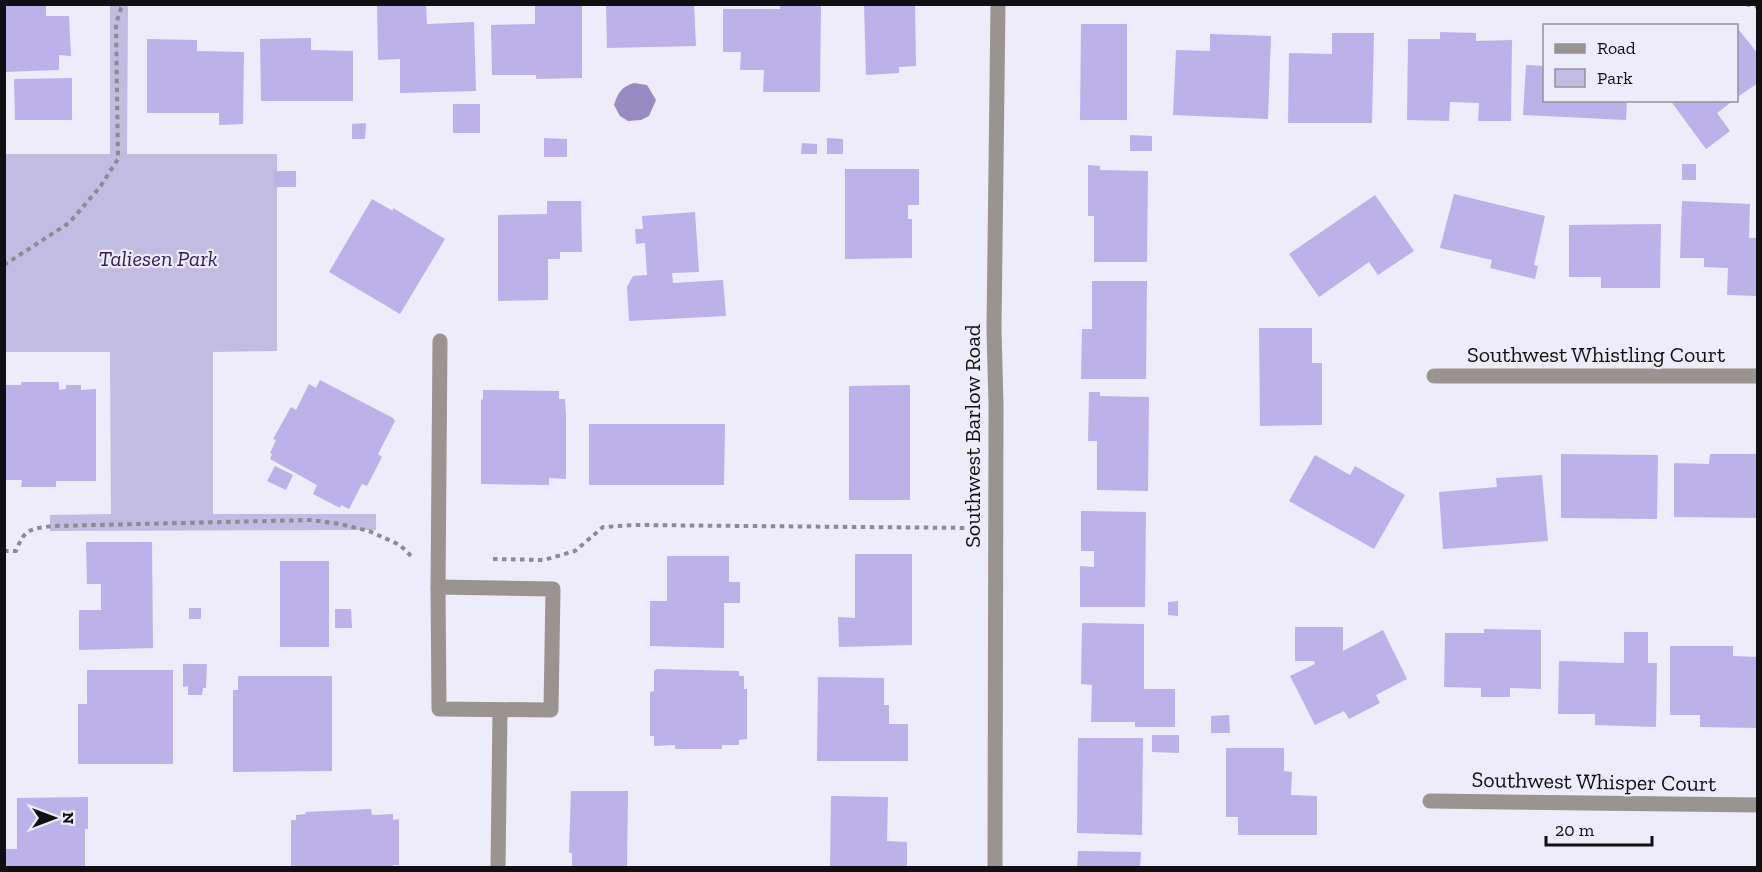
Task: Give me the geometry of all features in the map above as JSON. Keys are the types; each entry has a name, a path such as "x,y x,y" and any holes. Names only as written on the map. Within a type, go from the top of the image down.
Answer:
{"street":[{"name":"Southwest Barlow Road","path":"995,867 996,405 994,329 998,4"},
{"path":"438,587 553,589 552,710 439,709 438,587 440,341"},
{"name":"Southwest Whistling Court","path":"1434,376 1758,376"},
{"path":"498,867 500,710"},
{"name":"Southwest Whisper Court","path":"1430,801 1758,805"}],"path":[{"path":"4,266 69,224 100,187 118,159 116,24 120,9 124,4"},
{"path":"1746,4 1758,7"},
{"path":"4,551 16,551 21,538 33,528 311,520 369,531 400,545 413,558 439,560"},
{"path":"486,560 507,558 544,560 575,550 603,527 648,525 996,528"}],"green space":[{"name":"Taliesen Park","path":"110,5 128,5 127,154 277,154 277,351 213,352 213,514 376,514 376,530 50,531 50,515 111,514 110,352 5,352 4,154 110,154"}],"shaded area":[{"path":"634,83 647,85 656,100 649,116 641,120 628,121 620,116 614,105 621,91"}],"building":[{"path":"4,4 46,4 46,16 69,16 71,56 59,55 59,70 4,72"},
{"path":"377,4 426,4 427,24 474,22 476,91 400,93 400,59 378,60"},
{"path":"535,4 582,4 582,78 536,79 536,75 492,75 491,25 535,24"},
{"path":"606,4 694,4 696,46 607,48"},
{"path":"780,4 821,4 820,92 763,92 764,70 740,70 741,52 723,52 723,9 780,9"},
{"path":"864,4 915,4 916,66 899,67 899,73 866,75"},
{"path":"1081,24 1127,24 1127,120 1080,120"},
{"path":"1738,31 1758,54 1758,83 1738,97"},
{"path":"1440,32 1476,33 1476,41 1512,40 1511,121 1478,121 1479,103 1450,102 1449,121 1407,120 1408,39 1440,39"},
{"path":"1332,33 1374,33 1372,123 1288,123 1289,53 1332,54"},
{"path":"1210,34 1271,36 1268,119 1173,115 1176,50 1210,51"},
{"path":"311,38 311,50 353,51 353,101 261,101 260,39"},
{"path":"147,39 197,40 197,51 244,52 243,124 219,125 219,113 147,113"},
{"path":"1526,65 1543,66 1543,102 1627,102 1626,120 1523,115"},
{"path":"72,78 72,120 15,120 14,79"},
{"path":"1671,102 1731,102 1717,113 1730,131 1706,149"},
{"path":"453,104 480,104 480,133 453,133"},
{"path":"366,123 365,139 352,139 352,124"},
{"path":"1130,135 1152,136 1152,151 1130,151"},
{"path":"544,138 567,139 567,157 544,157"},
{"path":"827,138 843,139 843,154 827,154"},
{"path":"802,143 817,144 817,154 801,154"},
{"path":"1682,164 1696,164 1696,180 1682,180"},
{"path":"1088,165 1100,166 1100,170 1148,171 1147,262 1094,262 1094,216 1088,216"},
{"path":"845,169 919,169 919,205 908,205 908,219 912,219 912,258 845,259"},
{"path":"274,171 296,171 296,187 274,187"},
{"path":"1454,194 1545,216 1534,265 1538,266 1535,279 1490,268 1492,260 1440,248"},
{"path":"1375,195 1414,251 1378,275 1369,262 1319,297 1289,254"},
{"path":"372,199 393,211 393,208 445,239 400,314 329,272"},
{"path":"547,201 581,201 582,252 560,252 560,259 548,259 548,300 498,301 498,215 547,214"},
{"path":"1682,201 1750,204 1749,238 1758,238 1758,296 1727,295 1728,268 1704,267 1704,258 1680,258"},
{"path":"695,212 699,272 672,273 673,283 723,280 726,316 629,321 627,287 633,276 647,275 645,243 636,244 635,229 643,229 642,216"},
{"path":"1661,224 1660,288 1601,288 1601,277 1569,277 1569,225"},
{"path":"1092,281 1147,281 1146,379 1081,379 1082,329 1092,329"},
{"path":"1259,328 1312,328 1312,363 1322,363 1322,425 1260,426"},
{"path":"320,380 395,421 378,454 382,457 367,486 362,484 349,509 341,505 340,508 313,494 317,485 270,459 272,454 270,453 276,440 273,439 291,407 296,410 309,384 316,388"},
{"path":"21,382 59,382 59,390 66,389 66,385 81,385 81,390 96,389 96,481 56,481 56,487 21,487 22,480 4,480 4,389 6,385 21,385"},
{"path":"910,385 910,500 849,500 849,386"},
{"path":"483,390 559,391 559,399 565,399 566,479 549,478 549,485 481,484"},
{"path":"1089,392 1100,392 1100,396 1149,397 1148,491 1097,490 1097,441 1088,441"},
{"path":"589,424 725,424 724,485 589,485"},
{"path":"1561,454 1658,455 1657,519 1561,518"},
{"path":"1710,454 1758,454 1758,518 1674,517 1674,463 1709,464"},
{"path":"1315,455 1350,475 1355,466 1405,495 1374,549 1289,501"},
{"path":"275,466 293,475 286,490 267,481"},
{"path":"1542,475 1548,541 1443,549 1439,492 1497,487 1496,478"},
{"path":"1081,511 1146,512 1145,607 1080,607 1080,566 1094,567 1094,551 1081,551"},
{"path":"86,542 152,542 153,648 79,650 79,610 101,610 101,584 87,584"},
{"path":"855,554 912,554 912,645 839,647 838,617 855,618"},
{"path":"667,556 729,556 729,582 740,582 740,603 724,603 724,648 650,646 650,601 667,601"},
{"path":"280,561 329,561 329,647 280,647"},
{"path":"1178,601 1178,616 1168,615 1168,602"},
{"path":"189,608 201,608 201,619 189,619"},
{"path":"335,609 351,609 352,628 335,628"},
{"path":"1082,623 1144,624 1144,689 1175,689 1175,727 1135,727 1135,722 1091,722 1092,685 1081,684"},
{"path":"1295,627 1343,627 1343,651 1383,630 1407,679 1376,695 1380,703 1349,719 1344,711 1315,725 1290,676 1315,664 1314,661 1295,661"},
{"path":"1484,629 1541,630 1541,689 1510,688 1510,697 1481,697 1481,688 1444,687 1445,633 1484,633"},
{"path":"1624,632 1648,632 1648,663 1657,663 1656,727 1595,725 1595,714 1558,714 1559,661 1624,663"},
{"path":"1670,646 1733,646 1733,656 1758,657 1758,728 1700,727 1700,715 1670,715"},
{"path":"183,664 207,664 206,688 203,688 202,695 188,695 188,686 183,687"},
{"path":"657,669 739,671 739,676 744,676 744,689 747,689 747,739 739,740 739,745 722,745 722,749 675,749 675,745 654,746 654,736 650,736 650,692 654,691 654,671"},
{"path":"87,670 173,670 173,764 78,764 78,704 87,704"},
{"path":"238,676 332,676 332,771 233,772 233,690 238,690"},
{"path":"818,677 884,678 884,705 889,705 889,724 908,724 908,761 817,761"},
{"path":"1229,715 1230,733 1211,733 1211,716"},
{"path":"1152,735 1179,735 1179,753 1152,752"},
{"path":"1078,738 1143,738 1142,835 1077,833"},
{"path":"1226,748 1284,748 1284,771 1292,772 1291,795 1317,796 1317,835 1238,835 1238,817 1226,817"},
{"path":"571,791 628,791 627,868 572,868 572,853 569,853"},
{"path":"831,796 888,797 887,841 907,842 907,868 830,868"},
{"path":"88,797 85,868 4,868 4,849 17,849 17,798"},
{"path":"371,809 372,815 393,814 393,820 399,819 399,865 393,865 393,868 291,868 291,820 296,820 296,815 306,814 305,812"},
{"path":"1078,851 1141,852 1140,868 1077,868"}]}
